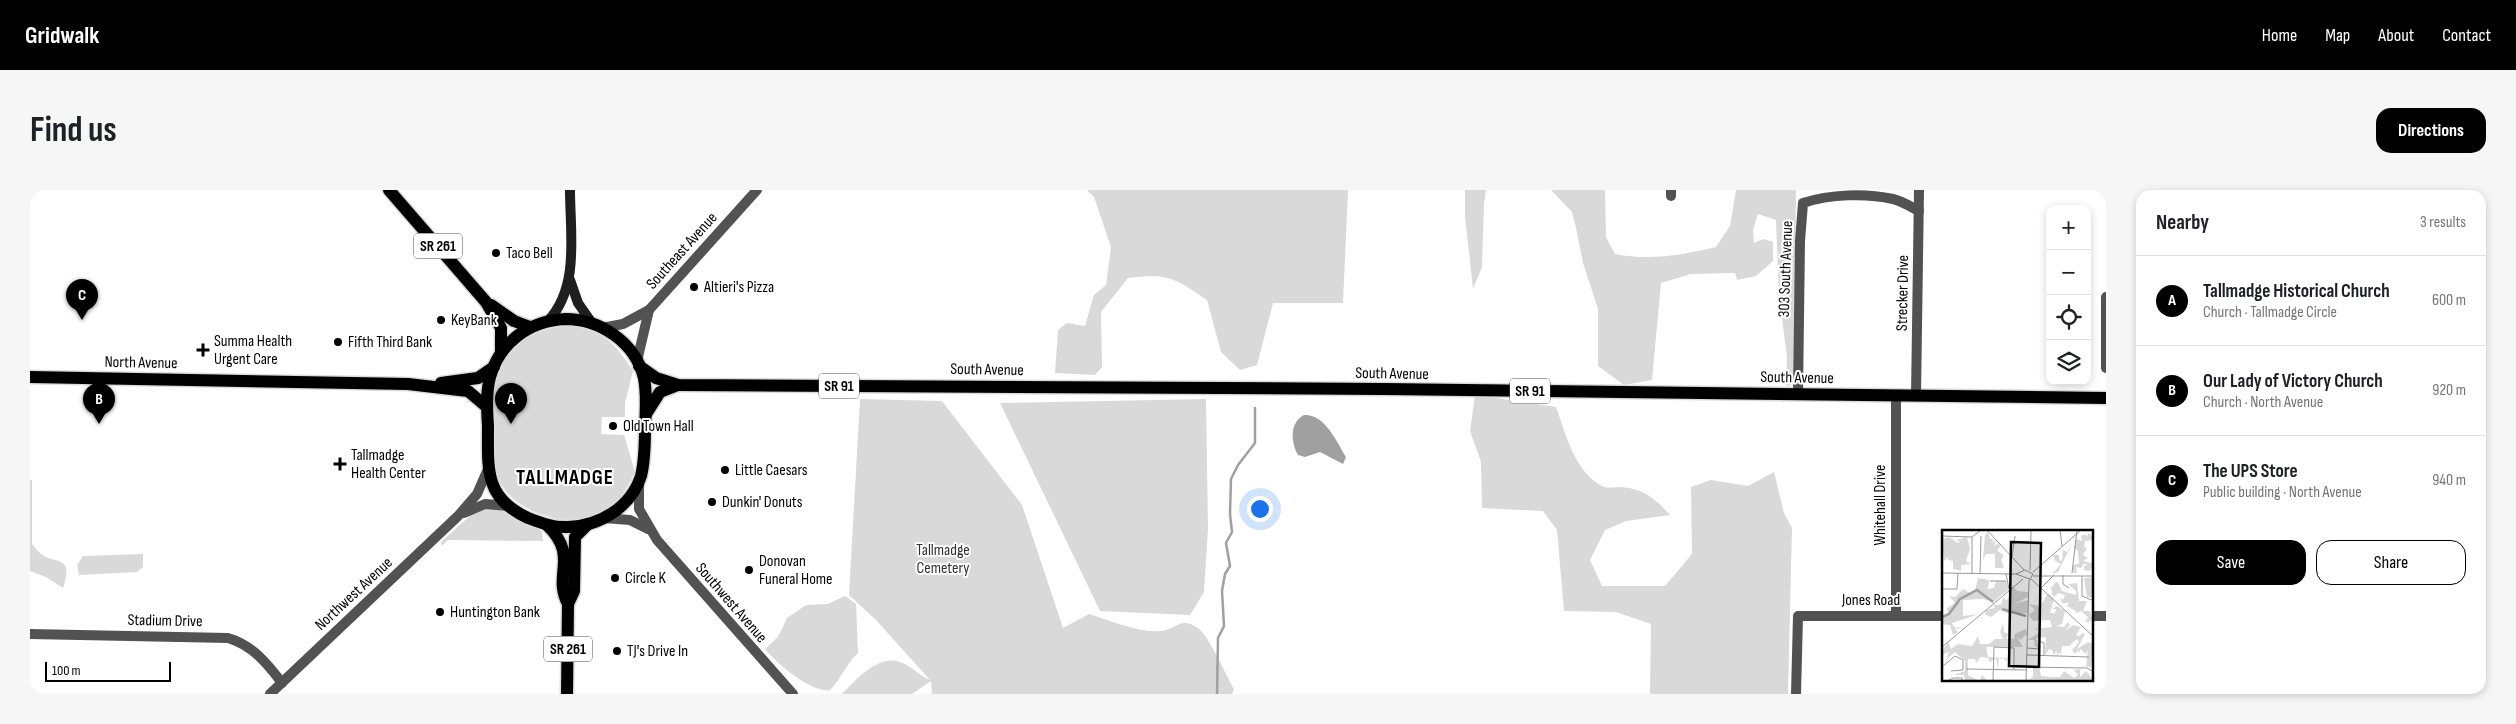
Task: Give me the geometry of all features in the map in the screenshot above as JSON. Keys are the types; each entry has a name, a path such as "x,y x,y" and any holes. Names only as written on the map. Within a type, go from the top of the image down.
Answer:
{"main road":[{"name":"SR 261","path":"389,190 486,302 501,328 501,352"},
{"path":"570,190 570,277 578,303 597,326"},
{"path":"548,320 562,302 570,277"},
{"name":"SR 261","path":"486,302 514,321 530,327"},
{"name":"SR 91","path":"494,367 501,352 513,339 530,327 548,320 570,319 597,326 621,340 638,363"},
{"path":"494,367 489,384 488,468 494,489 508,506 547,525 562,527 588,524 604,518 625,502 639,480 644,457 646,415 645,386 638,363"},
{"name":"South Avenue","path":"638,363 656,378 678,385 2106,398"},
{"name":"North Avenue","path":"432,386 444,382 478,378 494,367"},
{"name":"North Avenue","path":"30,377 432,386 468,391 488,407"},
{"path":"646,415 660,392 678,385"},
{"name":"SR 261","path":"568,604 574,591 575,537 588,524"},
{"name":"SR 261","path":"547,525 563,545 564,594 568,604 567,694"}],"street":[{"name":"Southeast Avenue","path":"597,326 623,324 649,310 757,190"},
{"name":"Strecker Drive","path":"1916,396 1919,190"},
{"name":"303 South Avenue","path":"1798,395 1800,241 1803,203 1818,198 1867,196 1895,200 1919,211"},
{"path":"2106,297 2106,368"},
{"name":"Southeast Avenue","path":"638,363 649,310"},
{"name":"Whitehall Drive","path":"1896,396 1896,615"},
{"name":"Northwest Avenue","path":"270,694 458,516 478,494 488,468"},
{"name":"Southwest Avenue","path":"639,480 639,509 649,529 757,656 793,694"},
{"name":"Northwest Avenue","path":"458,516 485,504 508,506"},
{"name":"Southwest Avenue","path":"604,518 624,518 649,529"},
{"name":"Jones Road","path":"1796,694 1798,616 1942,616"},
{"name":"Stadium Drive","path":"30,634 228,638 241,643 258,655 282,683"}],"green space":[{"path":"1087,190 1348,190 1343,303 1273,303 1257,365 1240,370 1221,352 1207,300 1170,279 1153,276 1128,278 1101,312 1102,367 1095,375 1055,373 1058,330 1067,323 1085,326 1094,295 1106,285 1111,247 1094,197"},
{"path":"1465,190 1486,190 1482,267 1473,289 1465,217"},
{"path":"1551,190 1605,190 1606,237 1615,254 1653,257 1679,255 1716,247 1730,226 1736,190 1796,190 1794,384 1786,386 1787,357 1779,295 1776,220 1758,214 1753,230 1754,243 1764,239 1773,242 1773,261 1756,276 1737,280 1735,273 1691,274 1661,283 1652,380 1624,385 1598,366 1598,309 1583,263 1572,212"},
{"path":"571,326 592,331 608,340 621,353 633,371 625,403 625,417 602,417 601,434 624,435 635,472 621,497 609,509 597,516 567,520 552,518 523,506 512,497 499,481 494,460 494,400 495,383 499,368 511,349 519,342 539,332"},
{"path":"1475,395 1556,407 1572,451 1584,471 1592,479 1604,487 1629,488 1643,492 1660,504 1670,515 1626,521 1605,530 1590,560 1602,586 1665,586 1692,554 1691,487 1711,480 1748,486 1774,472 1784,513 1792,528 1788,694 1650,694 1651,624 1616,612 1564,611 1557,530 1543,511 1482,508 1481,462 1470,431"},
{"name":"Tallmadge Cemetery","path":"860,399 942,401 1022,505 1063,628 1089,614 1115,623 1152,631 1166,630 1183,623 1193,625 1203,633 1212,647 1234,689 1232,694 932,694 931,681 912,694 842,694 868,670 883,662 900,662 930,680 876,620 849,595"},
{"path":"1206,399 1208,529 1204,592 1190,615 1100,611 1000,403"},
{"path":"30,480 32,480 32,544 41,554 65,565 66,577 63,588 46,577 30,571"},
{"path":"485,507 515,516 529,524 542,532 543,541 448,540 442,546 441,542 473,513"},
{"path":"143,554 143,567 137,572 79,575 77,565 83,556"},
{"path":"845,596 856,604 858,653 830,690 822,690 794,676 765,649 778,637 787,618 806,605 828,604"}],"shaded area":[{"path":"1304,415 1318,419 1334,436 1346,457 1343,464 1320,452 1305,457 1298,455 1293,433 1299,418"}],"waterway":[{"path":"1217,694 1218,638 1224,626 1222,591 1225,574 1230,566 1226,543 1232,532 1230,514 1231,479 1238,465 1255,443 1255,408"}],"place":[{"name":"Taco Bell","path":"496,253"},
{"name":"Altieri's Pizza","path":"694,287"},
{"name":"The UPS Store","path":"82,320"},
{"name":"KeyBank","path":"441,320"},
{"name":"Fifth Third Bank","path":"338,342"},
{"name":"Summa Health Urgent Care","path":"203,350"},
{"name":"Our Lady of Victory Church","path":"99,424"},
{"name":"Tallmadge Historical Church","path":"511,424"},
{"name":"Old Town Hall","path":"613,426"},
{"name":"Tallmadge Health Center","path":"340,464"},
{"name":"Little Caesars","path":"725,470"},
{"name":"Dunkin' Donuts","path":"712,502"},
{"name":"Donovan Funeral Home","path":"749,570"},
{"name":"Circle K","path":"615,578"},
{"name":"Huntington Bank","path":"440,612"},
{"name":"TJ's Drive In","path":"617,651"}],"district":[{"name":"TALLMADGE","path":"565,477"}]}
